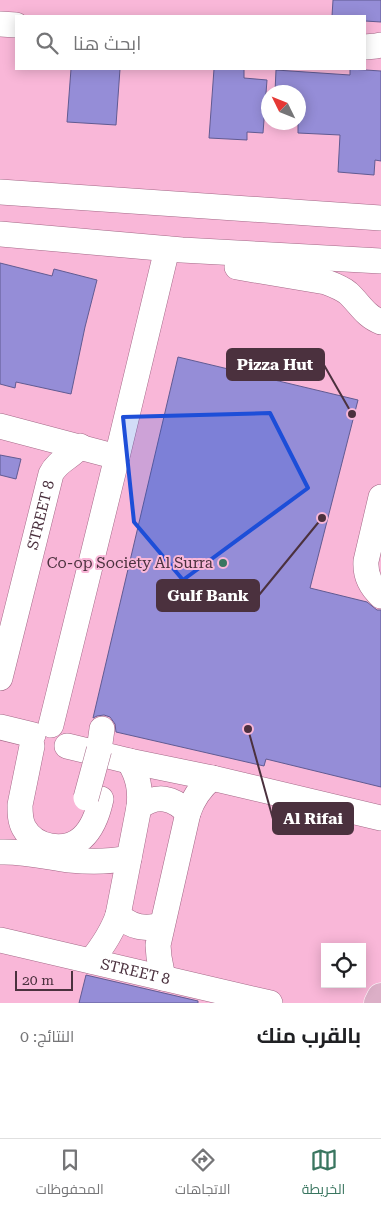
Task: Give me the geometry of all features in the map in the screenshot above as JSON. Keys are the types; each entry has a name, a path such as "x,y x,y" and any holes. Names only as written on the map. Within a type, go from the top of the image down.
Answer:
{"main road":[{"path":"378,1003 381,997"}],"street":[{"path":"0,24 15,25"},
{"path":"366,47 381,44"},
{"path":"0,192 381,218"},
{"path":"0,234 174,250 381,261"},
{"path":"174,250 220,264 326,282 350,295 368,316 381,322"},
{"path":"112,745 94,799 94,821 89,831 73,844 63,846 48,846 35,839 21,822 20,805 46,743 117,457 174,250"},
{"path":"0,426 117,457"},
{"name":"STREET 8","path":"0,678 51,474 59,462 71,456 80,446"},
{"path":"381,497 366,568 370,584 381,596"},
{"path":"0,728 46,743 112,745 212,778 381,818"},
{"path":"91,961 109,936 118,915 139,807 139,783 135,771 112,745"},
{"path":"163,978 158,945 188,813 196,793 212,778"},
{"path":"139,807 156,799 165,799 174,801 188,813"},
{"path":"0,852 14,852 90,862 129,858"},
{"path":"118,915 129,924 142,928 162,924"},
{"name":"STREET 8","path":"0,940 270,1003"},
{"path":"370,1003 381,997"}],"highlighted area":[{"path":"270,413 308,488 183,580 134,522 123,417"}],"building":[{"path":"333,0 381,0 381,22 366,21 366,15 332,15"},
{"path":"71,70 120,70 116,125 67,122"},
{"path":"214,70 244,70 244,78 267,80 267,85 261,85 261,130 263,130 263,133 247,132 247,140 209,138"},
{"path":"276,70 350,75 350,70 381,71 381,161 375,160 374,175 338,172 340,135 298,133 298,130 306,130 306,85 275,85"},
{"path":"0,263 52,276 54,269 97,280 71,394 16,382 15,388 0,384"},
{"name":"Co-op Society Al Surra","path":"178,357 358,400 310,588 367,602 377,610 381,610 381,787 266,759 264,766 116,732 115,724 110,717 104,715 93,718"},
{"path":"0,455 21,459 16,479 0,475"},
{"path":"86,975 198,1001 198,1003 79,1003"}],"place":[{"name":"Pizza Hut","path":"352,414"},
{"name":"Gulf Bank","path":"322,518"},
{"name":"Co-op Society Al Surra","path":"223,563"},
{"name":"Al Rifai","path":"248,729"}]}
